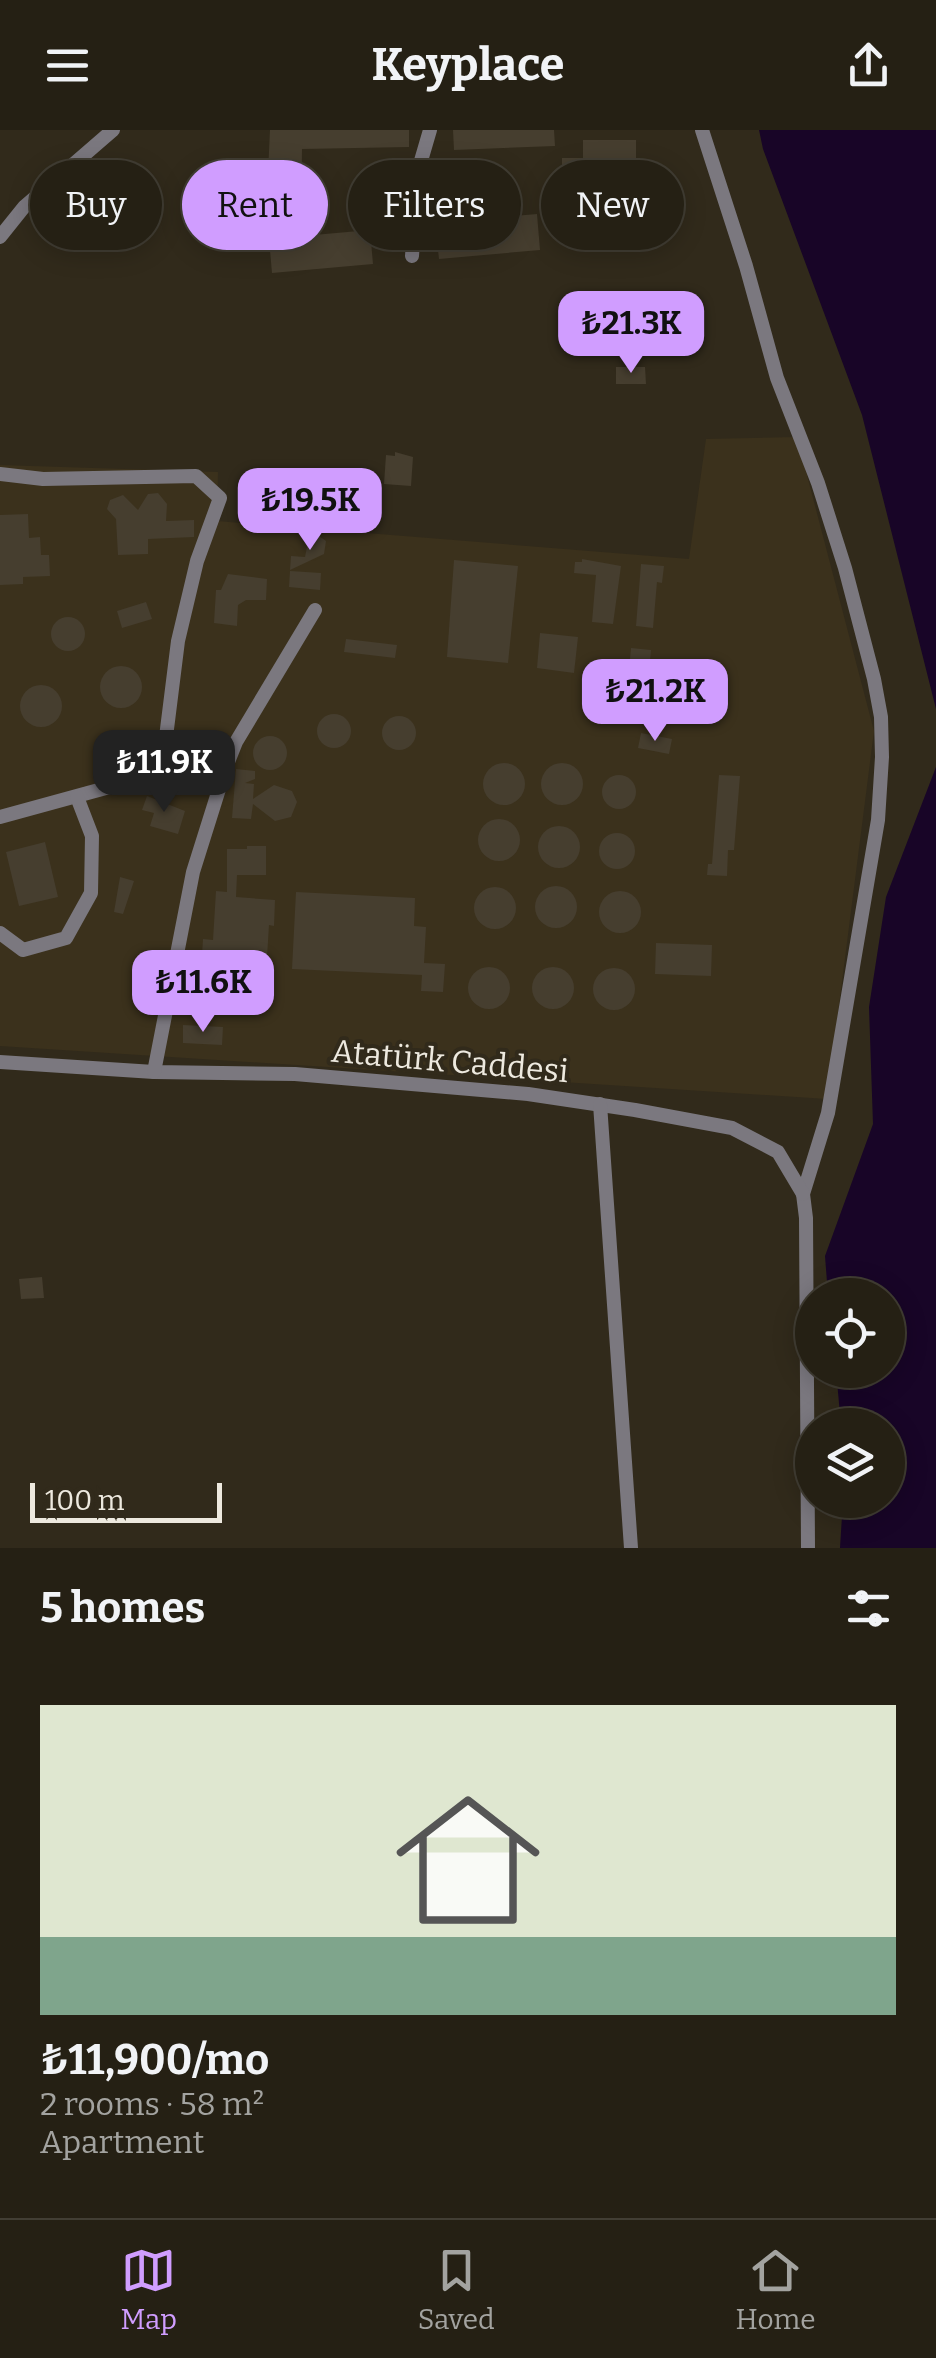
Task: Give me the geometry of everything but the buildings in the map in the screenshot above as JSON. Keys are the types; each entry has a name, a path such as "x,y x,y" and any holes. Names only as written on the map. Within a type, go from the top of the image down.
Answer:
{"street":[{"path":"0,237 24,207 112,130"},
{"path":"412,256 418,171 430,130"},
{"path":"702,130 777,378 818,483 845,568 881,717 878,820 828,1114 803,1194 808,1548"},
{"path":"0,474 44,480 196,476 220,498 197,562 178,641 163,761 157,774 0,816"},
{"path":"154,1072 193,872 236,742 316,610"},
{"path":"0,933 23,950 66,938 90,893 92,836 78,798"},
{"name":"Atatürk Caddesi","path":"0,1062 154,1072 295,1074 600,1104 732,1128 778,1152 803,1194"},
{"path":"600,1104 631,1548"}],"shaded area":[{"path":"759,130 936,130 936,709 862,415"},
{"path":"797,437 874,731 827,1099 0,1046 0,465 218,472 217,521 689,559 706,439"},
{"path":"936,767 936,1548 840,1548 842,1518 905,1518 905,1408 839,1408 838,1388 905,1388 905,1278 827,1278 825,1256 873,1124 869,1007 886,897"}]}
